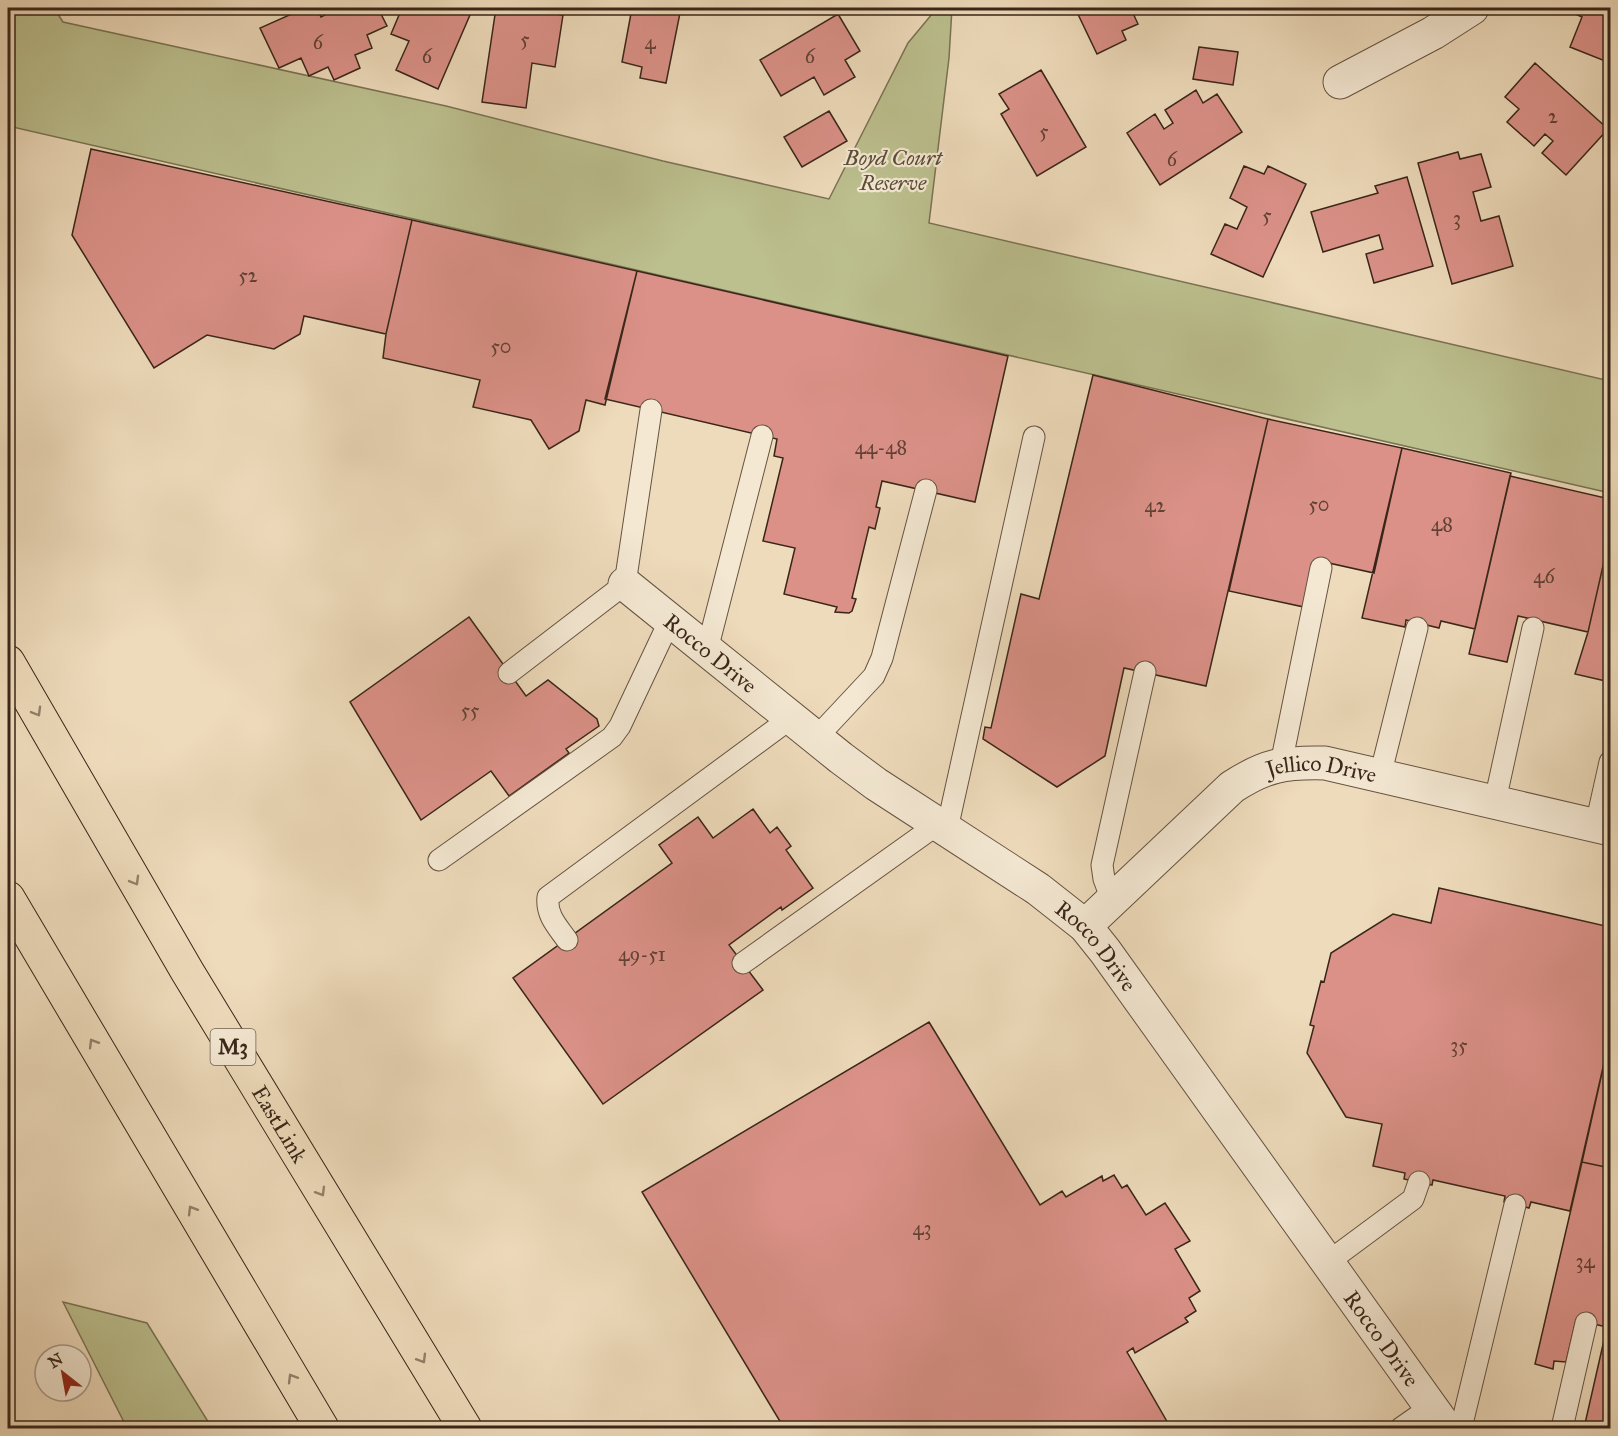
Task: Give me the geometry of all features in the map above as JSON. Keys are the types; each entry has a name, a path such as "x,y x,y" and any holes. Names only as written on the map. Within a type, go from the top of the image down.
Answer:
{"highway":[{"name":"EastLink","path":"8,662 187,971 465,1428"},
{"path":"8,898 322,1428"}],"street":[{"path":"1340,81 1433,33 1472,8"},
{"name":"Rocco Drive","path":"625,584 876,784 1038,889 1084,926 1105,951 1438,1418"},
{"name":"Jellico Drive","path":"1084,926 1232,787 1248,777 1281,764 1325,763 1603,827"}],"lane":[{"path":"509,673 625,584 651,410"},
{"path":"707,650 762,436"},
{"path":"743,963 943,826 1034,437"},
{"path":"816,738 874,676 882,658 926,490"},
{"path":"1281,764 1321,568"},
{"path":"439,860 612,737 620,726 670,620"},
{"path":"1380,776 1417,628"},
{"path":"1495,801 1533,628"},
{"path":"1112,900 1104,879 1102,865 1145,672"},
{"path":"567,940 549,915 548,897 791,718"},
{"path":"1603,827 1611,762"},
{"path":"1328,1262 1413,1199 1419,1182"},
{"path":"1461,1428 1515,1205"},
{"path":"1562,1428 1586,1323"},
{"path":"1401,1428 1438,1418"}],"green space":[{"name":"Boyd Court Reserve","path":"8,8 54,8 63,22 446,106 663,161 829,199 908,43 937,8 952,8 949,58 929,223 1610,381 1610,493 8,126"},
{"path":"63,1302 147,1323 212,1428 127,1428 93,1361 93,1343 84,1343"}],"building":[{"path":"305,8 317,8 321,17 325,15 322,8 378,8 387,26 367,35 372,48 355,55 360,68 334,80 328,67 309,76 301,58 279,68 260,28"},
{"path":"402,8 473,8 438,89 396,70 409,41 391,34"},
{"path":"496,8 563,15 555,67 532,63 526,108 482,102"},
{"path":"632,8 681,8 666,83 640,78 642,67 622,62"},
{"path":"1075,8 1139,8 1132,11 1138,24 1122,31 1126,40 1097,54"},
{"path":"1576,8 1610,8 1610,63 1570,47 1582,17 1573,13"},
{"path":"838,14 860,51 845,60 855,77 824,95 814,77 781,96 760,60"},
{"path":"1199,47 1238,52 1233,85 1193,79"},
{"path":"1535,63 1608,129 1566,175 1542,153 1553,141 1545,134 1534,146 1507,122 1519,109 1505,97"},
{"path":"1041,70 1086,147 1037,176 1001,114 1009,109 999,94"},
{"path":"1196,90 1203,103 1217,94 1242,132 1160,185 1127,133 1155,114 1164,129 1173,123 1165,110"},
{"path":"829,111 847,141 802,167 784,137"},
{"path":"91,149 412,220 386,334 304,316 300,334 274,349 207,335 154,368 72,235"},
{"path":"1458,152 1460,159 1481,154 1491,187 1473,192 1481,221 1499,216 1513,266 1452,284 1418,163"},
{"path":"1244,166 1264,174 1268,166 1306,184 1263,277 1211,254 1225,224 1237,229 1247,207 1230,198"},
{"path":"1407,177 1433,266 1374,283 1366,254 1383,249 1379,235 1323,252 1311,212 1378,193 1375,186"},
{"path":"412,220 637,271 605,405 586,400 579,431 549,449 531,420 473,407 480,380 383,358 386,334"},
{"path":"637,271 1008,356 975,502 882,481 876,507 880,508 875,529 869,527 852,598 856,599 852,611 849,613 835,612 837,607 784,594 795,548 763,541 783,458 774,456 777,439 605,399"},
{"path":"1093,375 1268,419 1206,686 1124,668 1105,756 1057,787 983,739 985,727 991,728 1021,594 1039,599"},
{"path":"1268,419 1402,448 1374,573 1315,560 1304,607 1229,591"},
{"path":"1402,448 1511,473 1475,629 1441,621 1439,628 1406,620 1405,627 1362,618"},
{"path":"1510,476 1610,499 1610,535 1588,632 1518,616 1507,662 1469,654"},
{"path":"1610,535 1610,682 1575,674 1588,632"},
{"path":"469,617 526,696 548,680 597,719 599,726 566,749 569,753 509,796 491,771 421,820 350,702"},
{"path":"753,809 770,833 777,827 791,846 786,850 813,888 782,910 781,907 729,945 763,990 603,1104 513,978 672,863 659,845 698,817 713,838"},
{"path":"1439,888 1610,927 1610,1037 1570,1211 1531,1202 1529,1208 1504,1202 1505,1196 1433,1180 1432,1185 1404,1179 1405,1173 1373,1166 1382,1124 1346,1117 1307,1053 1314,1026 1310,1025 1331,953 1393,914 1431,923"},
{"path":"929,1022 1040,1205 1062,1191 1066,1197 1102,1176 1103,1181 1114,1175 1122,1188 1127,1185 1146,1215 1165,1203 1190,1241 1175,1249 1200,1291 1189,1298 1196,1311 1185,1318 1188,1322 1135,1353 1133,1348 1127,1352 1169,1425 1163,1428 784,1428 642,1192"},
{"path":"1610,1037 1610,1168 1582,1162"},
{"path":"1582,1162 1610,1168 1610,1428 1584,1428 1607,1327 1576,1320 1566,1362 1554,1361 1553,1369 1535,1364"}]}
